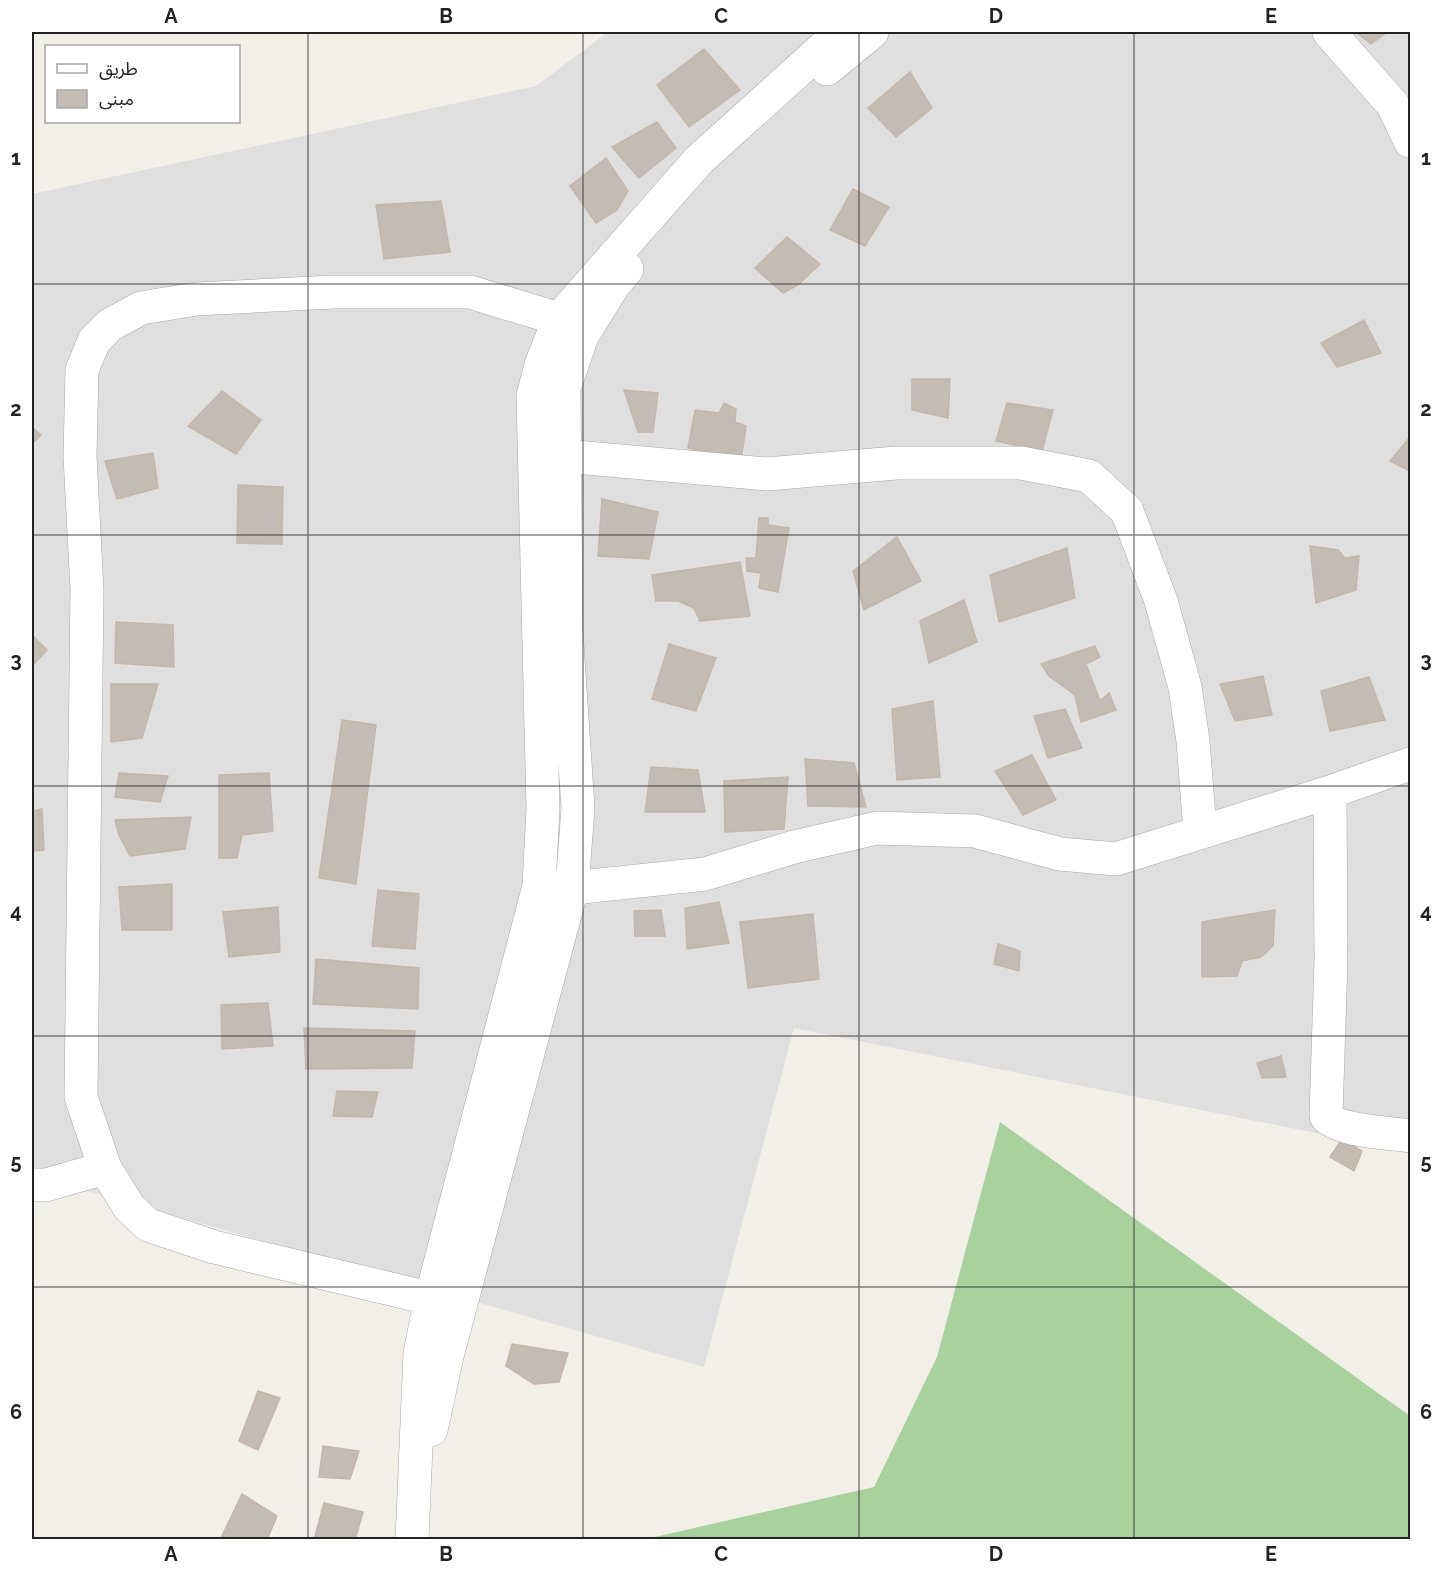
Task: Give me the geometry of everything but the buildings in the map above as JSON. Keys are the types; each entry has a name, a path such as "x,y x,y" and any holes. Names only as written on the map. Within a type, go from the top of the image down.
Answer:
{"street":[{"path":"412,1539 417,1471 430,1435 446,1302 539,886 543,809 549,457 564,388 571,327 699,160 840,32"},
{"path":"571,327 613,286 762,126 872,32"},
{"path":"1329,32 1402,99 1410,141"},
{"path":"446,1302 214,1247 148,1225 129,1207 105,1168 81,1096 87,591 80,456 82,370 94,341 110,325 141,308 196,299 333,292 470,292 571,327"},
{"path":"549,457 767,474 896,463 1021,463 1089,476 1127,511 1161,601 1185,687 1193,741 1200,831"},
{"path":"446,1302 572,888 578,808 566,629 549,457"},
{"path":"539,886 572,888 705,874 794,847 877,828 975,831 1060,854 1116,859 1330,792 1410,764"},
{"path":"1330,792 1331,960 1326,1116 1334,1123 1346,1126 1410,1136"},
{"path":"32,1185 46,1185 105,1168"}],"shaded area":[{"path":"608,32 1410,32 1410,1152 794,1028 704,1367 32,1175 32,194 536,86"}],"green space":[{"path":"1000,1122 1410,1416 1410,1539 646,1539 874,1487 937,1357"}]}
